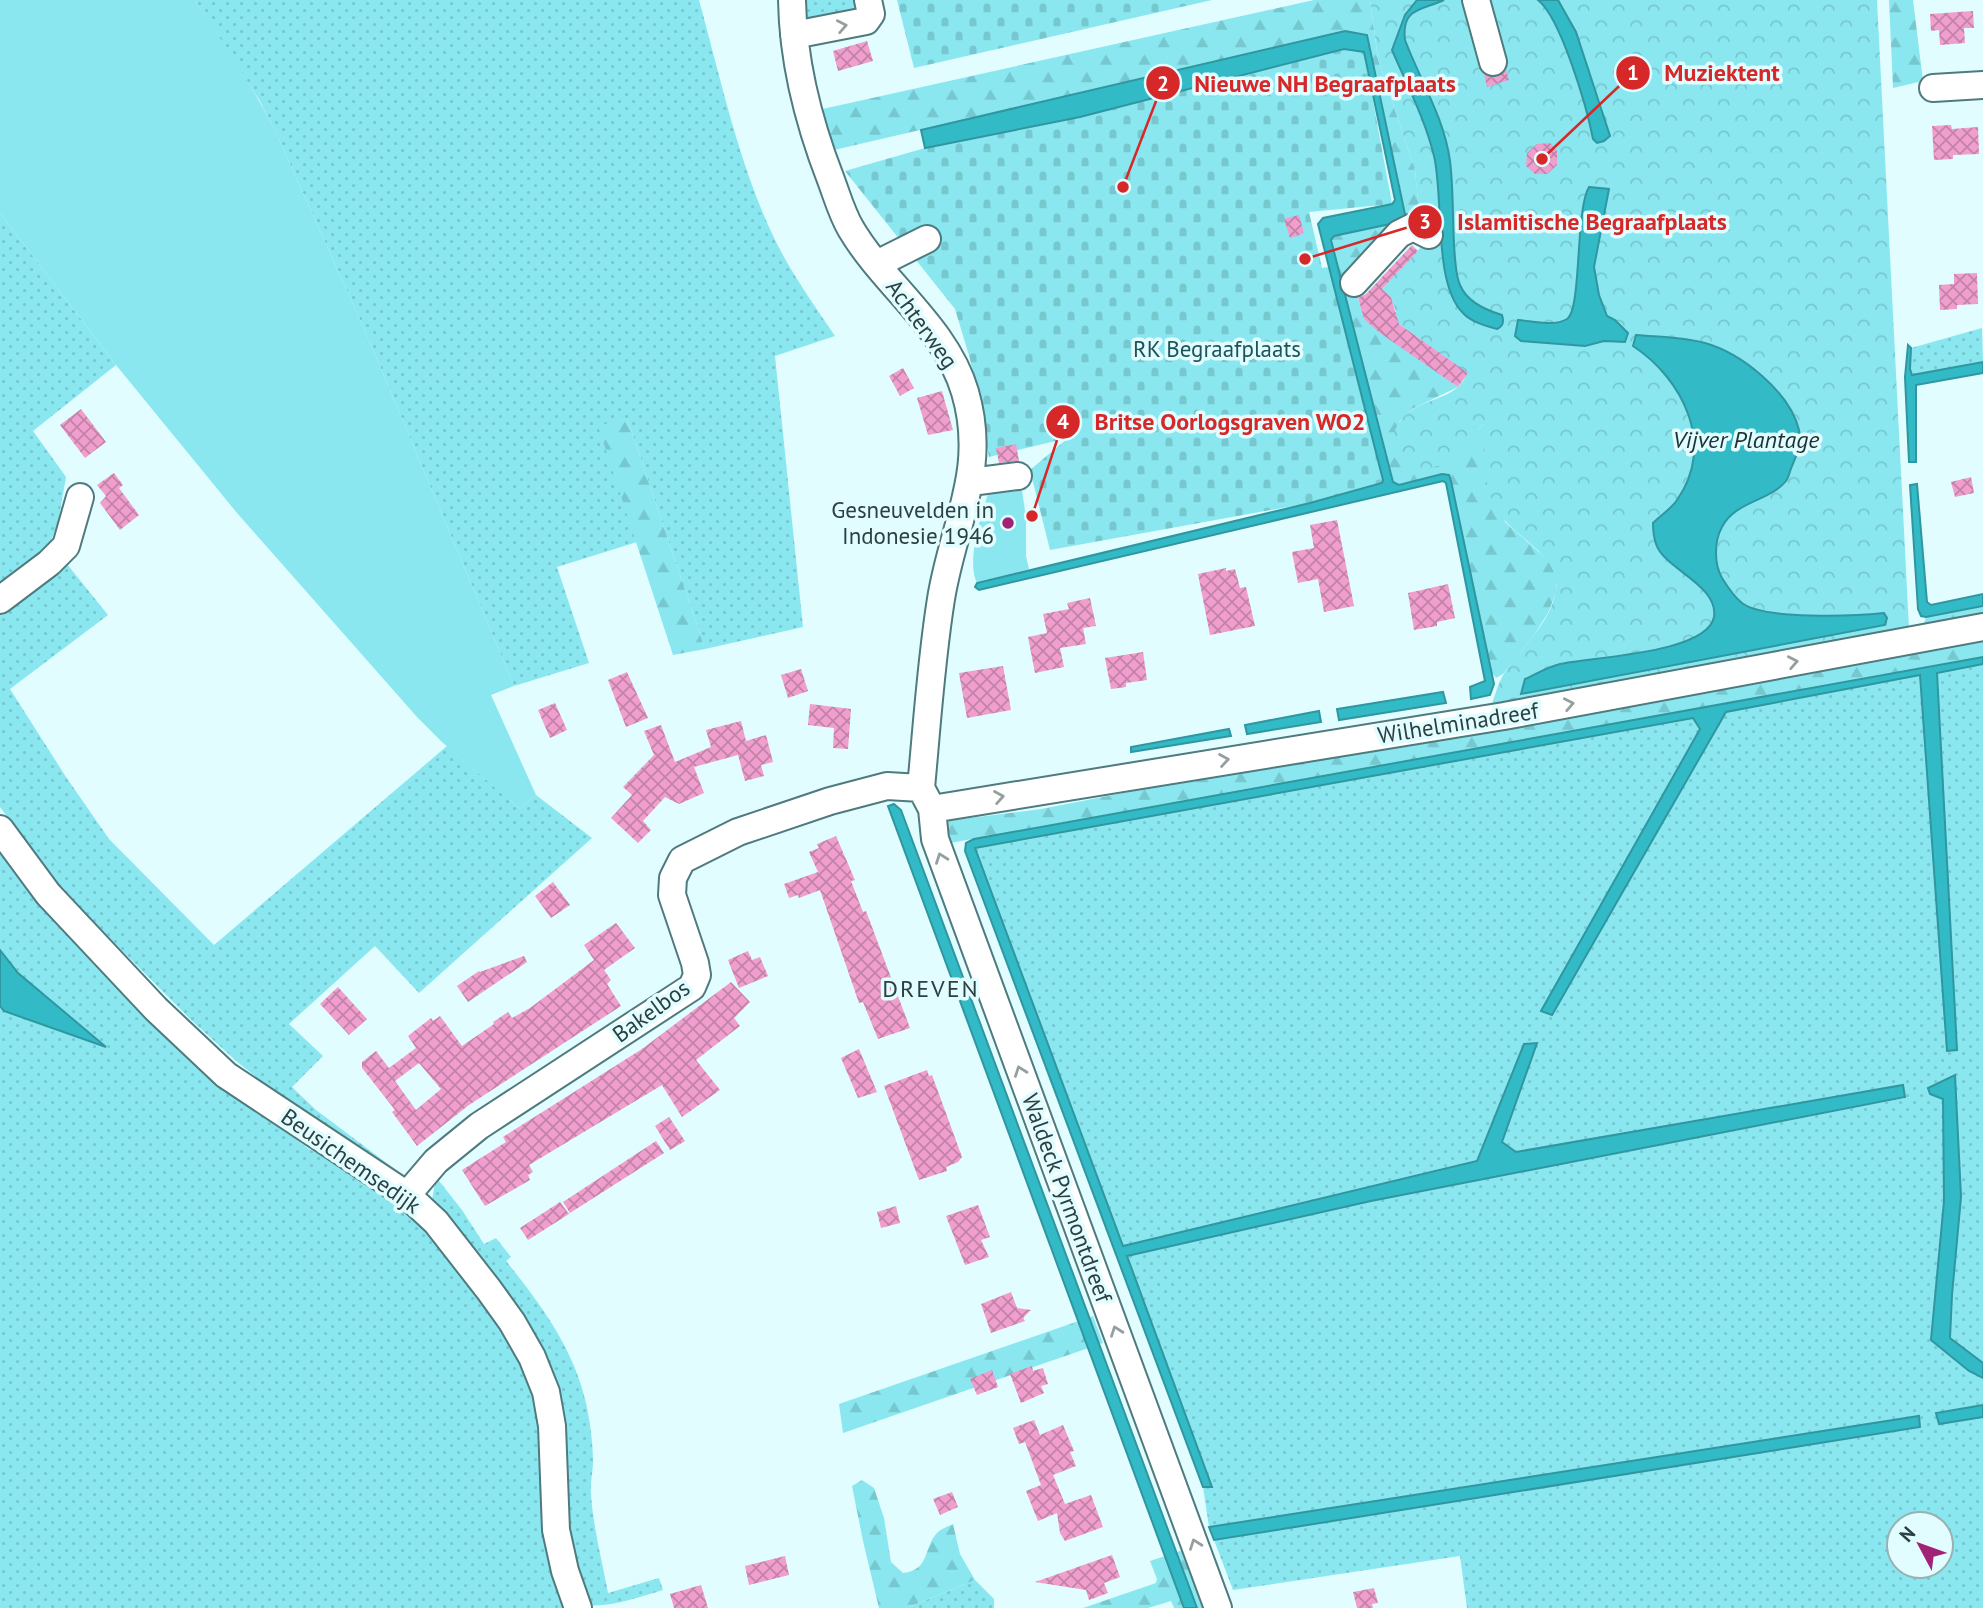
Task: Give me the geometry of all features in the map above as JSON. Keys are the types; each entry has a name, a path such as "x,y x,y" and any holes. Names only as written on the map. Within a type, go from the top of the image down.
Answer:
{"street":[{"name":"Achterweg","path":"792,0 798,71 807,112 850,228 947,354 958,373 973,424 971,482 941,596 926,798"},
{"path":"794,35 866,21 871,14 869,0"},
{"path":"1476,0 1493,62"},
{"path":"1933,88 1983,85"},
{"path":"1354,283 1399,234 1413,227 1429,234"},
{"path":"877,264 927,239"},
{"path":"971,482 1018,476"},
{"path":"0,600 66,546 80,497"},
{"name":"Wilhelminadreef","path":"926,798 1504,716 1983,627"},
{"name":"Bakelbos","path":"407,1195 436,1161 479,1126 692,987 697,975 695,963 672,895 673,878 682,860 738,832 830,800 887,786 926,798"},
{"name":"Waldeck Pyrmontdreef","path":"926,798 935,839 1218,1608"},
{"name":"Beusichemsedijk","path":"0,829 48,894 78,928 156,1009 226,1075 407,1195 436,1222 489,1290 532,1357 546,1392 552,1426 556,1530 565,1571 578,1608"}],"green space":[{"path":"0,0 195,0 228,49 277,135 366,333 514,686 491,695 536,795 520,809 417,717 237,513 116,365 0,213"},
{"path":"195,0 699,0 732,122 762,211 789,265 835,336 775,356 803,627 705,649 627,418 599,427 637,542 557,567 589,663 514,686 366,333 277,135 260,101"},
{"path":"799,0 857,0 859,10 807,25"},
{"path":"897,0 1212,0 914,68"},
{"path":"1314,0 1370,0 1378,59 1415,170 1421,231 1356,292 1364,319 1458,387 1412,409 1399,422 1437,466 1451,459 1485,423 1484,438 1505,522 1548,560 1557,577 1556,593 1548,613 1503,674 1496,678 1491,671 1449,475 1442,474 1399,485 1393,482 1331,239 1334,236 1404,221 1367,35 1345,31 834,150 829,144 818,110"},
{"path":"1370,0 1877,0 1909,629 1489,712 1505,672 1548,614 1556,591 1556,578 1544,557 1504,520 1496,509 1486,479 1484,424 1460,452 1438,466 1426,469 1403,465 1395,458 1391,449 1392,437 1405,415 1420,405 1451,392 1461,384 1467,373 1391,318 1396,312 1391,297 1382,289 1422,246 1415,170 1378,59"},
{"path":"1889,0 1913,0 1923,81 1893,88"},
{"name":"RK Begraafplaats","path":"1344,49 1364,52 1392,204 1309,212 1322,268 1329,267 1382,483 1310,503 1050,550 1030,470 1068,438 989,457 970,359 955,309 845,171 925,148 1080,117"},
{"path":"0,213 116,365 33,431 66,477 58,523 50,543 108,615 10,689 109,839 214,945 447,746 520,809 536,795 592,838 419,993 375,946 289,1024 323,1056 292,1087 316,1110 400,1173 397,1174 305,1117 190,1019 57,885 0,807"},
{"path":"1982,328 1983,362 1912,376 1911,348"},
{"path":"627,418 705,649 673,655 598,426"},
{"path":"1021,483 1029,569 977,583 974,574 974,551 989,491"},
{"path":"1983,607 1983,623 1920,636 1926,617"},
{"path":"1983,640 1983,657 950,843 946,821 1041,809 1195,779"},
{"path":"1983,664 1983,1363 1950,1339 1961,1197 1955,1075 1928,1088 1930,1094 1943,1099 1944,1201 1931,1340 1969,1371 1983,1378 1983,1405 1937,1412 1940,1424 1983,1417 1983,1608 1467,1608 1460,1556 1233,1590 1214,1540 1919,1427 1919,1417 1209,1527 1203,1487 1212,1486 1126,1256 1371,1201 1905,1098 1903,1085 1516,1152 1502,1142 1537,1044 1525,1044 1477,1161 1123,1247 975,848 1693,718 1700,729 1541,1011 1552,1015 1726,712 1921,675 1948,1051 1957,1049 1937,672"},
{"path":"0,844 204,1070 309,1149 352,1169 417,1217 507,1334 541,1403 567,1608 0,1608"},
{"path":"436,1177 484,1244 496,1238 511,1257 506,1261 543,1310 564,1345 581,1383 593,1455 592,1506 608,1593 659,1578 663,1590 635,1599 586,1605 572,1564 551,1383 435,1209 432,1200"},
{"path":"1093,1316 1103,1343 843,1433 839,1404"},
{"path":"862,1480 874,1488 884,1518 891,1562 903,1573 918,1567 933,1538 939,1531 953,1524 960,1554 975,1580 906,1608 879,1608 852,1486"},
{"path":"1183,1550 1204,1608 1174,1608 1171,1601 1148,1608 1083,1608 1156,1583 1150,1561"},
{"path":"975,1580 994,1599 994,1608 906,1608"}],"water":[{"path":"1417,0 1444,0 1410,15 1406,21 1405,40 1443,129 1447,145 1456,272 1463,291 1472,301 1502,315 1503,323 1497,329 1466,316 1454,300 1447,282 1434,156 1421,115 1392,50 1405,15"},
{"path":"1538,0 1558,0 1576,32 1610,136 1604,141 1597,143 1593,139 1564,44 1547,10"},
{"path":"1345,31 1367,35 1406,219 1334,236 1331,240 1393,482 1399,485 1442,474 1449,475 1451,481 1494,684 1490,695 1471,699 1470,687 1485,681 1446,483 1443,481 979,590 975,587 977,583 1310,503 1382,483 1318,224 1323,218 1392,204 1395,200 1364,52 1344,49 1080,117 925,148 921,130"},
{"path":"1589,187 1609,189 1594,267 1599,295 1607,316 1628,333 1625,342 1604,341 1585,346 1521,341 1515,336 1518,320 1556,323 1567,319 1572,311 1582,216"},
{"name":"Vijver Plantage","path":"1636,335 1697,341 1734,355 1775,388 1794,416 1800,435 1799,444 1786,481 1771,493 1735,512 1719,533 1716,559 1722,578 1733,595 1742,603 1769,612 1810,616 1884,613 1887,618 1885,625 1521,694 1525,679 1551,667 1670,646 1691,639 1707,629 1714,617 1708,596 1661,553 1655,542 1653,523 1675,503 1688,479 1694,457 1693,436 1679,395 1651,360 1633,346"},
{"path":"1908,345 1911,348 1912,375 1983,362 1983,373 1916,385 1916,462 1909,462 1905,377"},
{"path":"1917,484 1927,602 1931,605 1983,594 1983,606 1921,616 1918,609 1910,485"},
{"path":"1983,657 1983,664 1937,673 1957,1050 1947,1051 1920,675 1726,712 1552,1015 1541,1011 1700,729 1693,718 975,848 1123,1246 1477,1161 1524,1044 1537,1043 1502,1142 1516,1152 1903,1085 1905,1097 1371,1201 1127,1256 1212,1487 1203,1487 965,851 966,843 974,839"},
{"path":"1443,692 1446,703 1339,720 1337,709"},
{"path":"1319,711 1321,722 1247,734 1245,725"},
{"path":"1229,729 1231,736 1131,752 1131,747"},
{"path":"894,804 901,810 1197,1608 1184,1608 888,806"},
{"path":"0,950 18,973 106,1047 4,1011 0,1006"},
{"path":"1955,1075 1961,1197 1950,1338 1983,1363 1983,1378 1969,1371 1931,1340 1944,1201 1943,1099 1930,1094 1928,1088"},
{"path":"1983,1405 1983,1417 1939,1424 1936,1413"},
{"path":"1919,1416 1920,1427 1214,1540 1209,1527"}],"building":[{"path":"1973,11 1974,28 1964,28 1965,43 1940,45 1939,30 1931,31 1930,14"},
{"path":"867,41 873,61 838,71 833,51"},
{"path":"1506,70 1509,80 1487,87 1484,74 1496,77"},
{"path":"1951,125 1952,129 1978,127 1979,154 1953,155 1953,159 1934,160 1932,126"},
{"path":"1550,143 1557,151 1557,165 1547,174 1535,174 1526,166 1527,153 1537,144"},
{"path":"1299,215 1304,233 1290,238 1284,219"},
{"path":"1412,245 1418,251 1382,289 1391,297 1399,324 1468,373 1458,387 1364,319 1358,298 1366,294"},
{"path":"1977,273 1978,304 1957,305 1957,309 1940,310 1939,285 1954,284 1954,274"},
{"path":"903,368 914,388 900,396 889,376"},
{"path":"942,391 953,430 928,435 917,398"},
{"path":"81,409 106,442 85,458 60,425"},
{"path":"1016,444 1019,461 999,463 996,448"},
{"path":"114,473 123,485 119,488 139,515 120,530 100,503 106,496 97,485"},
{"path":"1971,477 1974,493 1955,497 1951,482"},
{"path":"1337,520 1354,606 1324,612 1318,579 1298,583 1292,552 1314,548 1310,525"},
{"path":"1226,568 1226,571 1235,569 1240,588 1246,587 1255,626 1210,635 1198,574"},
{"path":"1448,584 1455,618 1437,622 1437,626 1414,630 1408,593"},
{"path":"1090,598 1096,626 1083,628 1086,644 1060,648 1064,667 1035,673 1028,637 1047,633 1043,614 1069,609 1067,603"},
{"path":"1143,652 1147,680 1126,683 1126,687 1111,689 1105,658"},
{"path":"1003,666 1011,710 967,718 959,673"},
{"path":"801,669 808,691 788,698 781,675"},
{"path":"627,672 648,718 626,727 608,680"},
{"path":"555,703 567,730 550,738 538,710"},
{"path":"810,704 851,709 848,749 833,748 834,728 808,725"},
{"path":"741,721 746,741 766,735 773,762 761,765 764,776 745,781 738,755 694,767 704,793 679,804 665,797 643,821 651,830 638,843 611,818 632,795 623,787 654,755 644,731 661,725 675,762 711,747 706,730"},
{"path":"836,836 855,880 851,881 863,912 866,911 910,1028 878,1039 863,1002 859,1003 820,890 799,898 798,895 789,898 784,884 818,872 809,852 819,848 817,844"},
{"path":"553,882 570,905 551,918 535,896"},
{"path":"616,923 635,948 604,970 611,980 607,984 621,1006 469,1105 417,1146 392,1112 395,1110 362,1068 362,1062 376,1051 389,1068 416,1048 408,1036 431,1018 433,1021 440,1016 462,1046 508,1012 512,1018 530,1008 594,960 584,945","holes":["419,1063 441,1089 416,1110 395,1081"]},
{"path":"748,951 752,960 760,957 768,976 739,988 728,960"},
{"path":"524,956 527,962 468,1002 457,986 479,971"},
{"path":"731,982 750,1002 734,1018 740,1026 696,1060 720,1090 682,1117 662,1085 529,1165 533,1172 528,1175 530,1180 485,1206 462,1170 506,1142 503,1137 642,1049"},
{"path":"338,987 367,1019 349,1035 320,1004"},
{"path":"859,1049 877,1092 858,1098 841,1058"},
{"path":"927,1070 929,1076 932,1075 962,1157 958,1162 946,1167 947,1171 919,1180 884,1086"},
{"path":"669,1117 685,1141 670,1150 655,1126"},
{"path":"656,1141 664,1153 570,1213 563,1202"},
{"path":"560,1202 569,1214 528,1240 520,1228"},
{"path":"978,1205 990,1237 981,1240 989,1257 965,1265 946,1216"},
{"path":"896,1206 900,1223 881,1228 877,1212"},
{"path":"1011,1292 1017,1308 1031,1310 1023,1318 1025,1321 991,1333 981,1304"},
{"path":"1032,1366 1033,1371 1043,1368 1048,1384 1041,1386 1044,1393 1021,1403 1010,1374"},
{"path":"992,1370 998,1387 977,1395 970,1379"},
{"path":"1034,1420 1040,1435 1063,1425 1074,1451 1070,1452 1076,1466 1053,1475 1065,1504 1091,1495 1103,1527 1065,1541 1060,1533 1057,1513 1038,1521 1026,1491 1041,1485 1025,1442 1019,1444 1013,1428"},
{"path":"952,1492 958,1507 940,1515 933,1499"},
{"path":"1112,1555 1120,1577 1104,1583 1108,1593 1089,1600 1086,1590 1035,1582"},
{"path":"785,1556 789,1575 749,1585 745,1566"},
{"path":"701,1585 708,1608 674,1608 670,1594"},
{"path":"1374,1588 1378,1603 1372,1604 1373,1608 1357,1608 1353,1592"}],"place":[{"name":"Muziektent","path":"1542,159"},
{"name":"Nieuwe NH Begraafplaats","path":"1123,187"},
{"name":"Islamitische Begraafplaats","path":"1305,259"},
{"name":"Britse Oorlogsgraven WO2","path":"1032,516"},
{"name":"Gesneuvelden in Indonesie 1946","path":"1008,523"}],"district":[{"name":"DREVEN","path":"931,989"}]}
